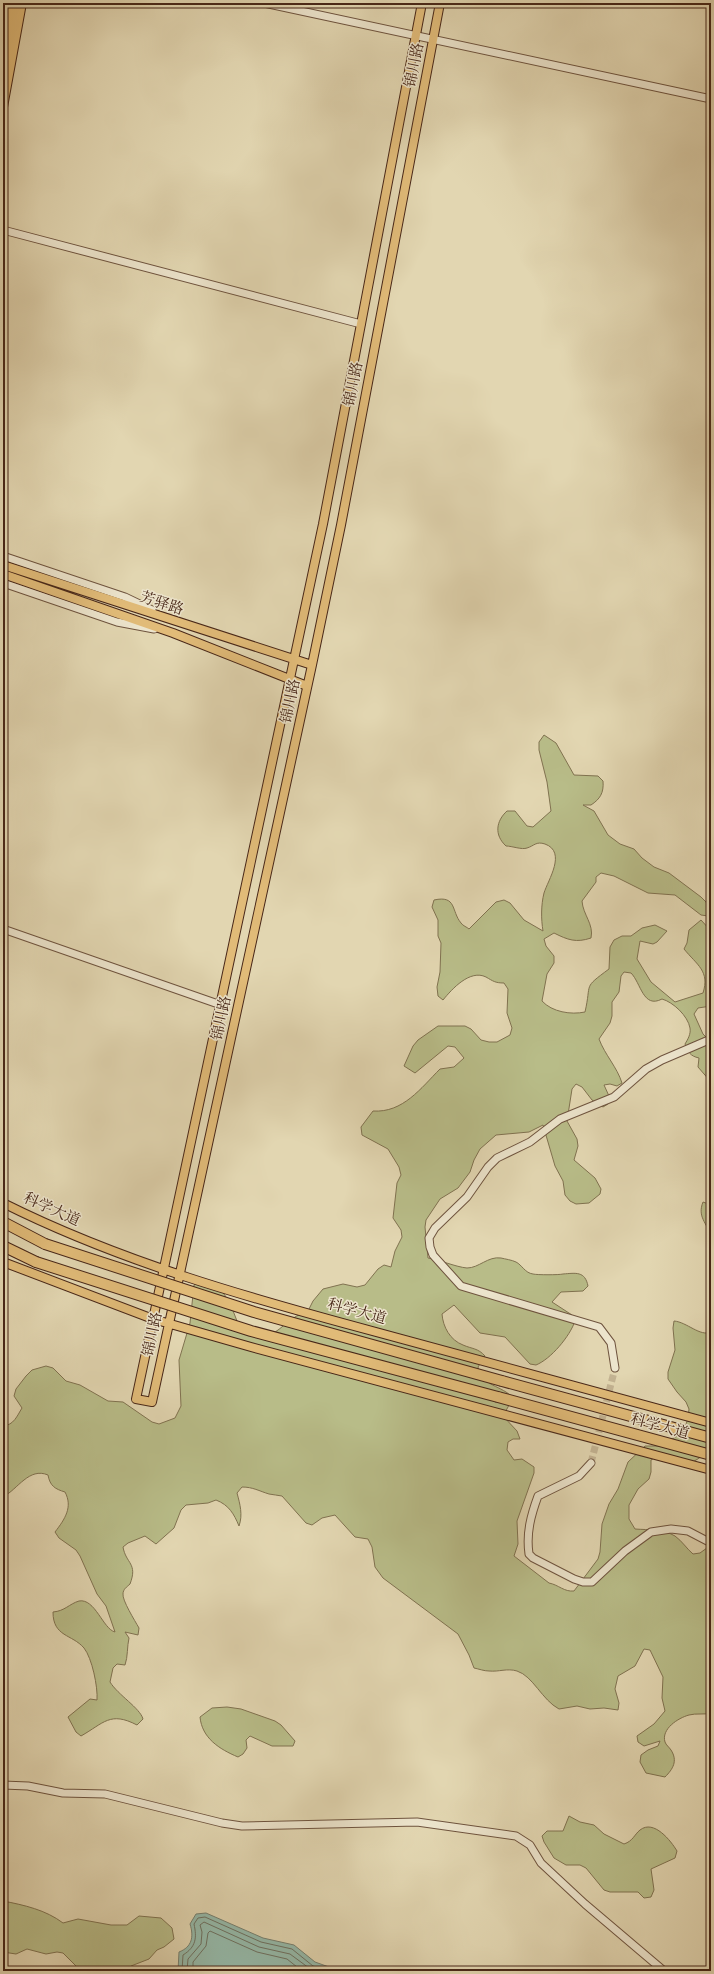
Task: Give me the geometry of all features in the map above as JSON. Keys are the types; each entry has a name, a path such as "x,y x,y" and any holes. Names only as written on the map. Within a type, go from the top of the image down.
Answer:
{"highway":[{"path":"3,19 6,3"},
{"path":"3,74 16,3"},
{"name":"科学大道","path":"3,1222 45,1244 254,1312 711,1438"},
{"name":"科学大道","path":"3,1246 36,1262 251,1331 711,1455"}],"main road":[{"path":"3,107 22,3"},
{"name":"锦川路","path":"422,3 323,524 136,1399 152,1402 180,1275 312,665 440,3"},
{"name":"芳驿路","path":"3,565 178,623 312,665"},
{"name":"芳驿路","path":"3,574 173,633 307,686"},
{"name":"科学大道","path":"3,1203 52,1228 164,1270 262,1301 711,1423"},
{"name":"科学大道","path":"3,1262 153,1319 711,1470"}],"street":[{"path":"264,3 433,41 711,100"},
{"path":"3,230 361,324"},
{"path":"3,556 125,597 178,623"},
{"path":"3,583 117,622 173,633"},
{"path":"3,929 220,1004"},
{"path":"616,1368 611,1343 599,1327 461,1286 433,1255 429,1238 435,1228 467,1197 488,1167 497,1158 530,1142 560,1119 599,1105 614,1097 646,1069 711,1038"},
{"path":"591,1463 579,1476 538,1496 530,1520 528,1533 528,1554 533,1558 574,1579 583,1582 592,1582 625,1551 651,1532 671,1529 688,1531 711,1543"},
{"path":"3,1785 28,1786 63,1793 105,1794 222,1823 242,1826 417,1822 516,1836 530,1845 541,1863 574,1894 664,1971"}],"green space":[{"path":"544,735 556,743 574,775 598,776 603,781 603,789 599,798 591,805 583,805 594,811 608,835 620,844 634,849 642,858 654,867 669,873 701,897 709,908 708,916 701,915 675,895 648,893 614,876 601,873 596,877 596,882 582,901 584,911 591,928 591,938 572,940 554,933 544,939 546,946 554,956 554,963 547,974 542,1001 551,1008 562,1012 585,1012 591,983 609,969 610,947 614,940 622,936 631,936 642,928 655,925 667,931 657,942 653,944 640,941 637,959 651,982 675,1002 703,993 705,979 701,969 684,949 687,943 689,930 701,920 711,931 711,1006 698,1008 694,1014 703,1034 711,1042 711,1082 698,1067 699,1058 691,1055 686,1047 685,1044 690,1034 690,1028 689,1023 683,1014 671,1003 662,999 651,1001 646,998 631,973 624,972 621,976 619,992 612,1002 612,1016 610,1023 599,1039 622,1083 617,1086 610,1084 604,1085 609,1096 608,1104 603,1107 592,1100 582,1087 576,1084 572,1089 567,1121 577,1139 578,1146 574,1160 595,1178 601,1189 600,1194 589,1203 576,1204 570,1201 565,1195 563,1181 555,1166 543,1125 529,1132 496,1135 480,1149 470,1172 458,1188 440,1199 426,1220 425,1227 428,1258 467,1268 476,1266 488,1260 501,1258 516,1262 530,1273 548,1275 576,1273 582,1275 587,1281 588,1286 583,1291 561,1292 552,1302 572,1315 575,1321 569,1333 554,1352 548,1358 536,1365 530,1364 505,1337 480,1333 454,1305 442,1314 444,1324 454,1340 477,1350 485,1356 478,1367 480,1374 488,1382 503,1390 513,1398 503,1416 517,1431 520,1439 513,1439 508,1442 507,1450 514,1460 522,1459 534,1467 534,1473 517,1521 518,1544 514,1556 549,1583 570,1591 574,1591 598,1559 602,1524 609,1504 618,1489 628,1462 645,1446 660,1446 684,1431 689,1409 686,1402 668,1379 668,1372 675,1350 673,1328 674,1321 702,1333 711,1332 711,1368 708,1368 711,1374 711,1450 696,1460 687,1463 656,1457 651,1460 651,1472 649,1479 638,1489 629,1505 629,1519 635,1529 661,1531 675,1536 693,1554 700,1553 711,1545 711,1713 689,1715 671,1725 664,1737 665,1743 673,1754 674,1765 665,1777 646,1773 640,1762 641,1755 658,1746 660,1741 644,1746 638,1742 637,1736 654,1724 665,1711 662,1698 663,1677 650,1650 644,1649 635,1666 618,1676 615,1689 619,1703 618,1710 604,1708 590,1709 577,1706 559,1709 548,1700 528,1678 517,1671 487,1671 474,1668 458,1634 383,1578 375,1567 372,1547 368,1539 355,1537 335,1515 322,1518 312,1525 306,1523 282,1496 242,1487 237,1493 241,1514 239,1526 230,1510 224,1504 216,1500 208,1503 186,1505 181,1510 174,1528 156,1544 145,1536 128,1543 123,1547 124,1553 131,1564 133,1572 130,1584 125,1588 123,1597 139,1628 138,1635 125,1632 129,1638 126,1662 125,1665 117,1664 113,1668 110,1682 118,1692 138,1710 143,1719 137,1725 120,1719 108,1720 81,1736 76,1732 68,1717 90,1699 97,1700 97,1688 94,1673 90,1659 84,1648 60,1631 56,1626 53,1612 61,1610 79,1601 85,1601 90,1604 111,1630 115,1632 106,1606 97,1594 80,1556 76,1550 59,1538 55,1532 67,1513 68,1503 65,1492 58,1490 50,1482 48,1475 41,1473 29,1476 3,1497 3,1426 13,1422 22,1408 14,1396 16,1389 32,1370 46,1366 53,1368 66,1381 80,1385 108,1401 123,1402 152,1422 159,1424 175,1418 181,1406 179,1360 190,1323 194,1285 200,1281 220,1288 230,1303 237,1321 243,1326 270,1335 297,1316 307,1313 313,1301 323,1289 343,1284 357,1287 365,1285 378,1269 384,1265 391,1267 395,1251 402,1237 401,1230 393,1218 397,1183 401,1175 399,1167 388,1149 362,1135 361,1127 373,1111 384,1111 402,1104 411,1098 440,1069 454,1067 464,1058 455,1047 448,1046 415,1073 404,1066 413,1046 418,1040 438,1026 465,1026 471,1029 481,1040 489,1042 497,1042 510,1035 512,1028 507,1013 508,989 504,983 492,981 480,975 474,976 462,981 443,1000 438,996 437,987 440,972 441,943 438,936 438,920 432,907 434,900 447,900 452,905 461,923 469,929 496,902 504,900 510,903 524,920 543,931 542,902 554,867 555,853 551,848 542,843 537,843 525,848 506,846 502,842 498,833 498,828 503,815 507,811 515,811 527,826 533,827 551,811 547,782 539,750 539,742"},
{"path":"703,1202 711,1205 711,1236 703,1220 701,1212"},
{"path":"227,1707 241,1709 275,1721 281,1725 295,1741 293,1746 272,1746 250,1736 246,1740 247,1748 243,1754 238,1757 224,1750 208,1737 201,1724 200,1717 212,1708"},
{"path":"569,1816 580,1822 594,1825 604,1834 624,1844 631,1840 640,1830 645,1827 651,1827 662,1833 677,1851 675,1858 651,1869 654,1890 651,1897 644,1898 638,1892 610,1892 604,1890 586,1868 580,1865 566,1865 554,1858 542,1836 547,1831 563,1831"},
{"path":"3,1901 42,1911 63,1923 78,1919 111,1925 127,1925 139,1916 161,1918 172,1928 174,1939 164,1947 157,1950 149,1959 131,1966 130,1971 81,1971 63,1953 57,1952 46,1954 27,1949 16,1954 3,1952"}],"water":[{"path":"206,1913 263,1938 294,1945 315,1962 329,1967 341,1968 344,1971 178,1971 179,1952 187,1947 191,1941 192,1933 190,1924 196,1914"}],"tunnel":[{"path":"591,1463 615,1368"}]}
